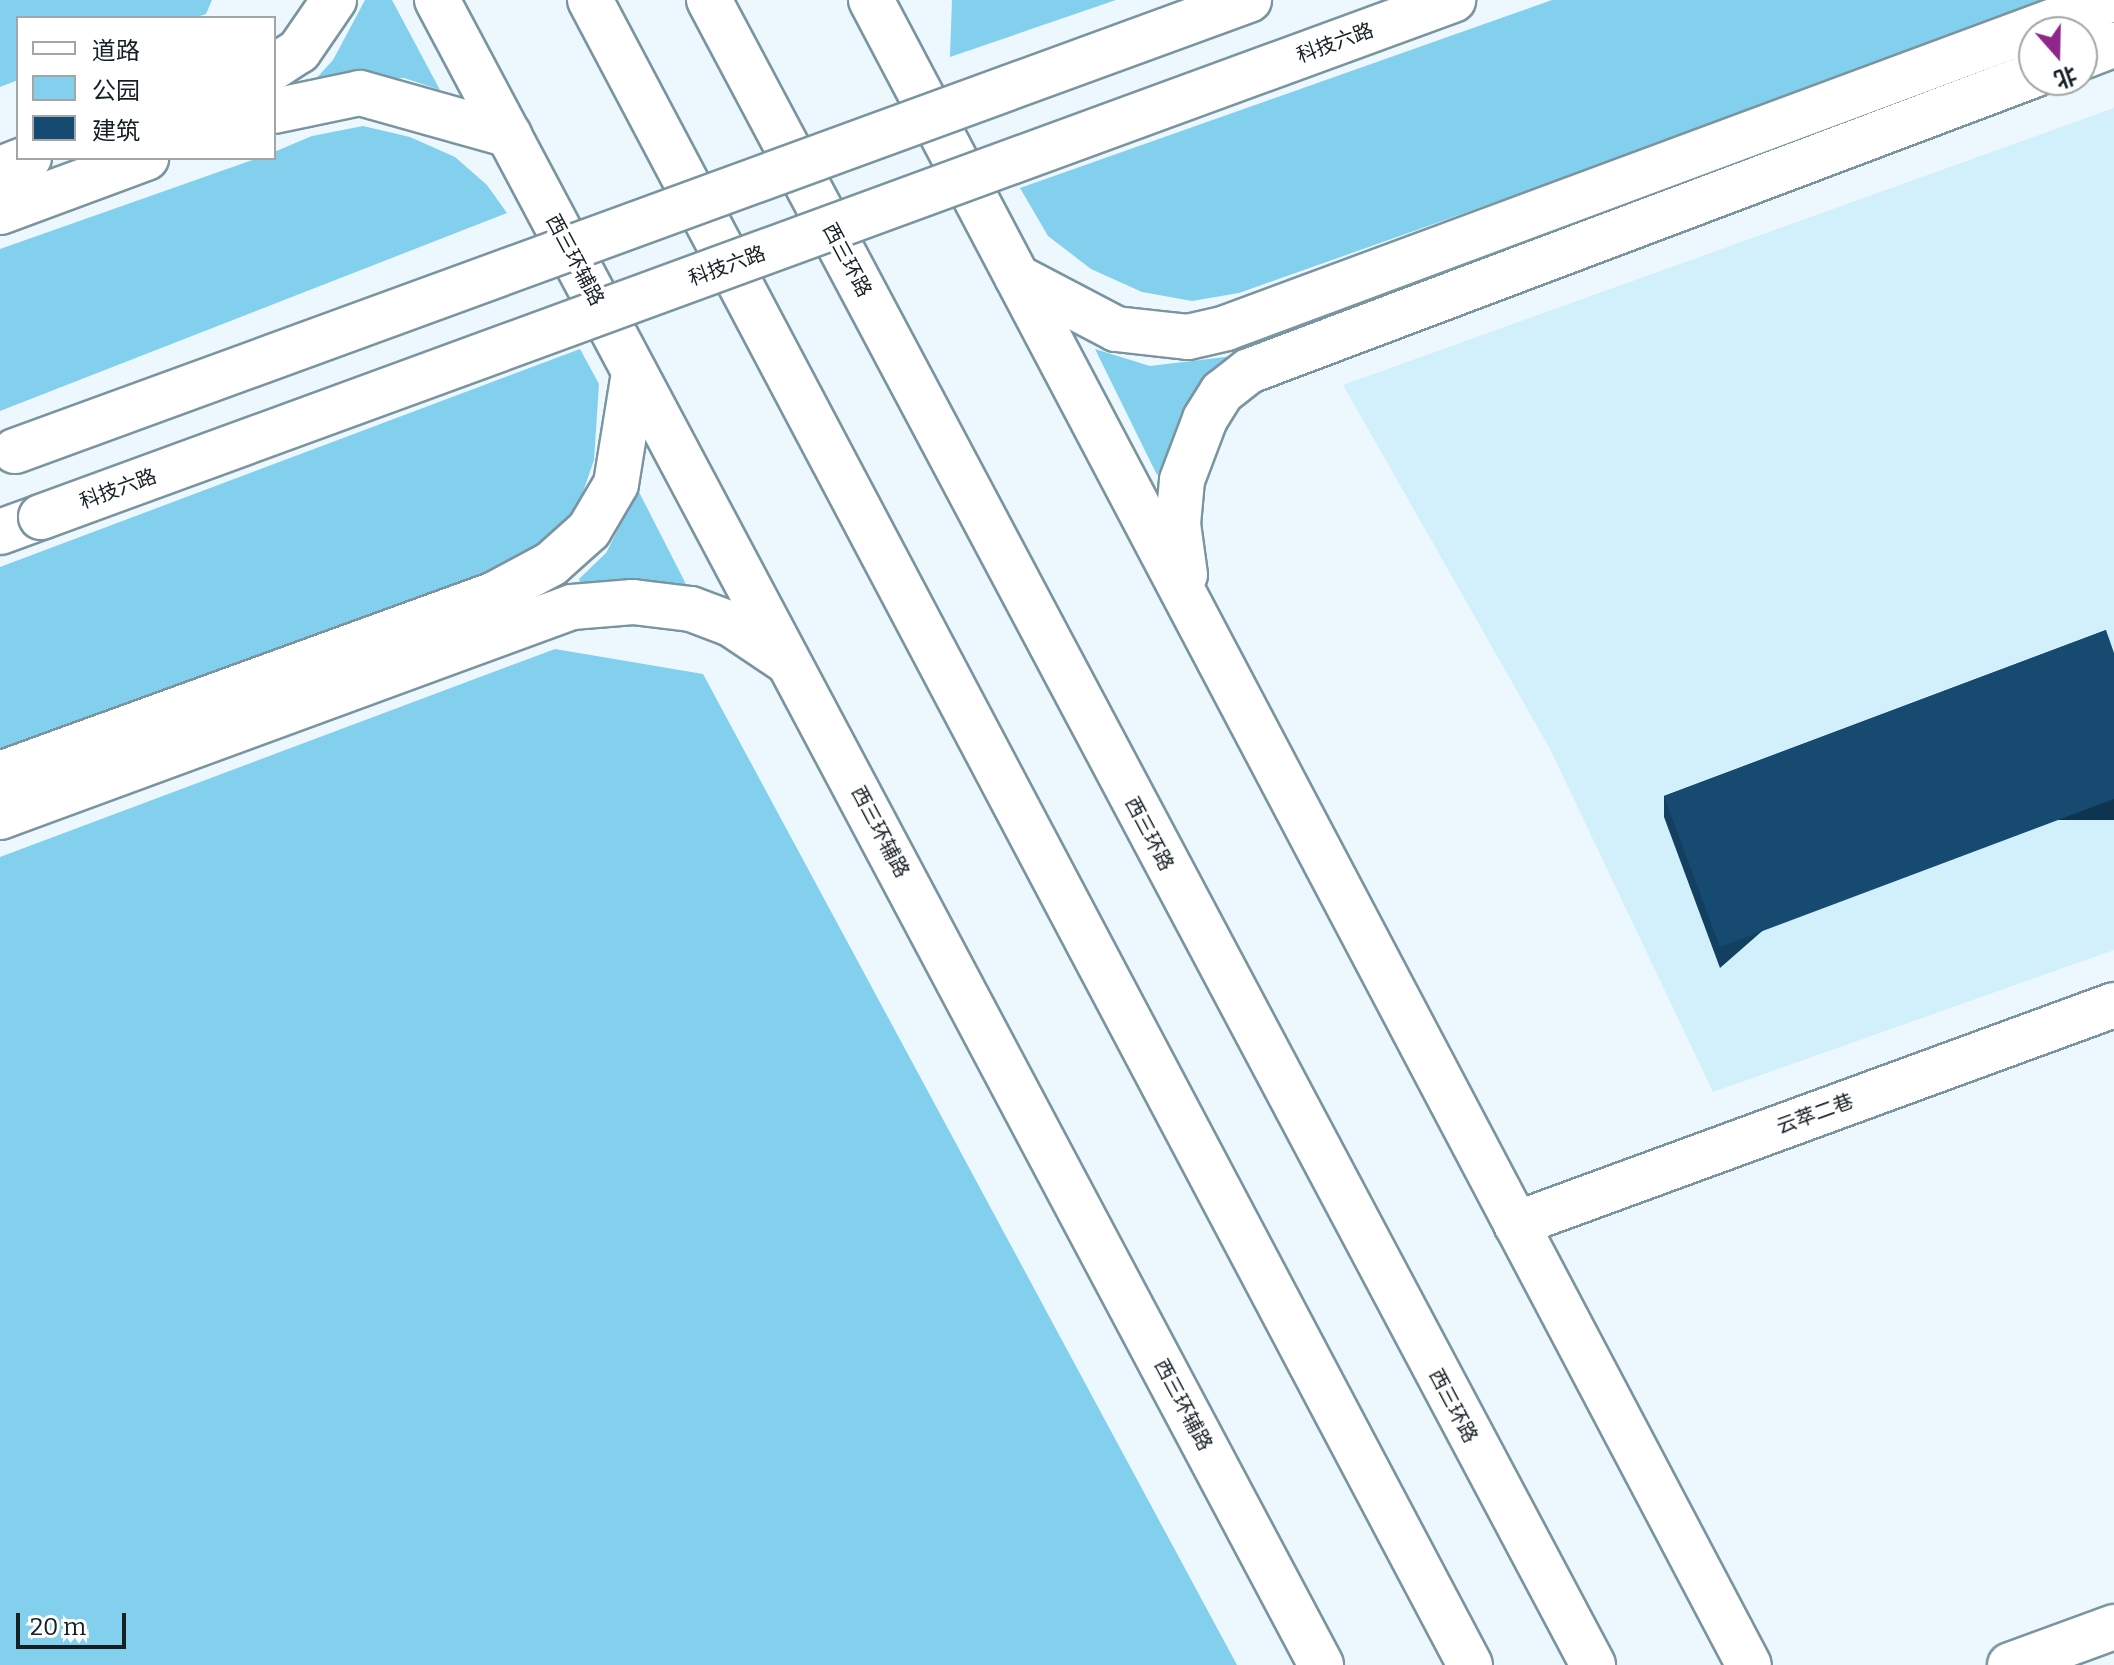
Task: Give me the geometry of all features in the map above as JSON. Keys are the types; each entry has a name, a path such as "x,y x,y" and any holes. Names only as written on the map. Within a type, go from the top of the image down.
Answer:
{"main road":[{"path":"276,66 299,51 334,0"},
{"name":"西三环辅路","path":"437,0 1321,1665"},
{"path":"590,0 1470,1665"},
{"name":"西三环路","path":"709,0 1593,1665"},
{"path":"871,0 1749,1665"},
{"path":"897,48 905,0"},
{"path":"8,454 1249,0"},
{"name":"科技六路","path":"0,532 1453,0"},
{"path":"1017,277 1116,329 1188,337 1226,328 2110,0"},
{"path":"1188,601 1178,524 1182,480 1205,419 1222,392 1249,371 2018,81"},
{"path":"276,111 360,93 509,135"},
{"path":"0,169 24,160"},
{"path":"0,212 141,160"},
{"path":"0,774 495,594 551,564 589,530 616,484 634,373"},
{"path":"0,817 572,607 633,602 691,609 731,624 792,666"},
{"name":"云萃二巷","path":"1516,1224 2114,1005"},
{"path":"2010,1665 2114,1627"}],"shaded area":[{"path":"2114,108 2114,950 1713,1092 1550,749 1343,385"}],"green space":[{"path":"0,0 212,0 206,14 200,16 16,16 16,81 0,87"},
{"path":"365,0 392,0 440,90 404,78 311,84 333,60"},
{"path":"952,0 1116,0 950,57"},
{"path":"1552,0 2066,0 1239,293 1192,301 1142,292 1091,269 1048,236 1020,188"},
{"path":"363,126 410,137 455,157 487,185 507,213 0,411 0,249 252,160 276,160 276,151 312,136"},
{"path":"580,349 599,384 594,460 580,501 559,530 510,570 0,758 0,567"},
{"path":"1095,349 1150,366 1233,356 1175,440 1157,475"},
{"path":"638,490 690,592 582,592 579,579 606,553"},
{"path":"555,649 703,674 1237,1665 0,1665 0,857"}],"building":[{"path":"2106,630 2114,653 2114,799 1720,947 1664,796"}]}
